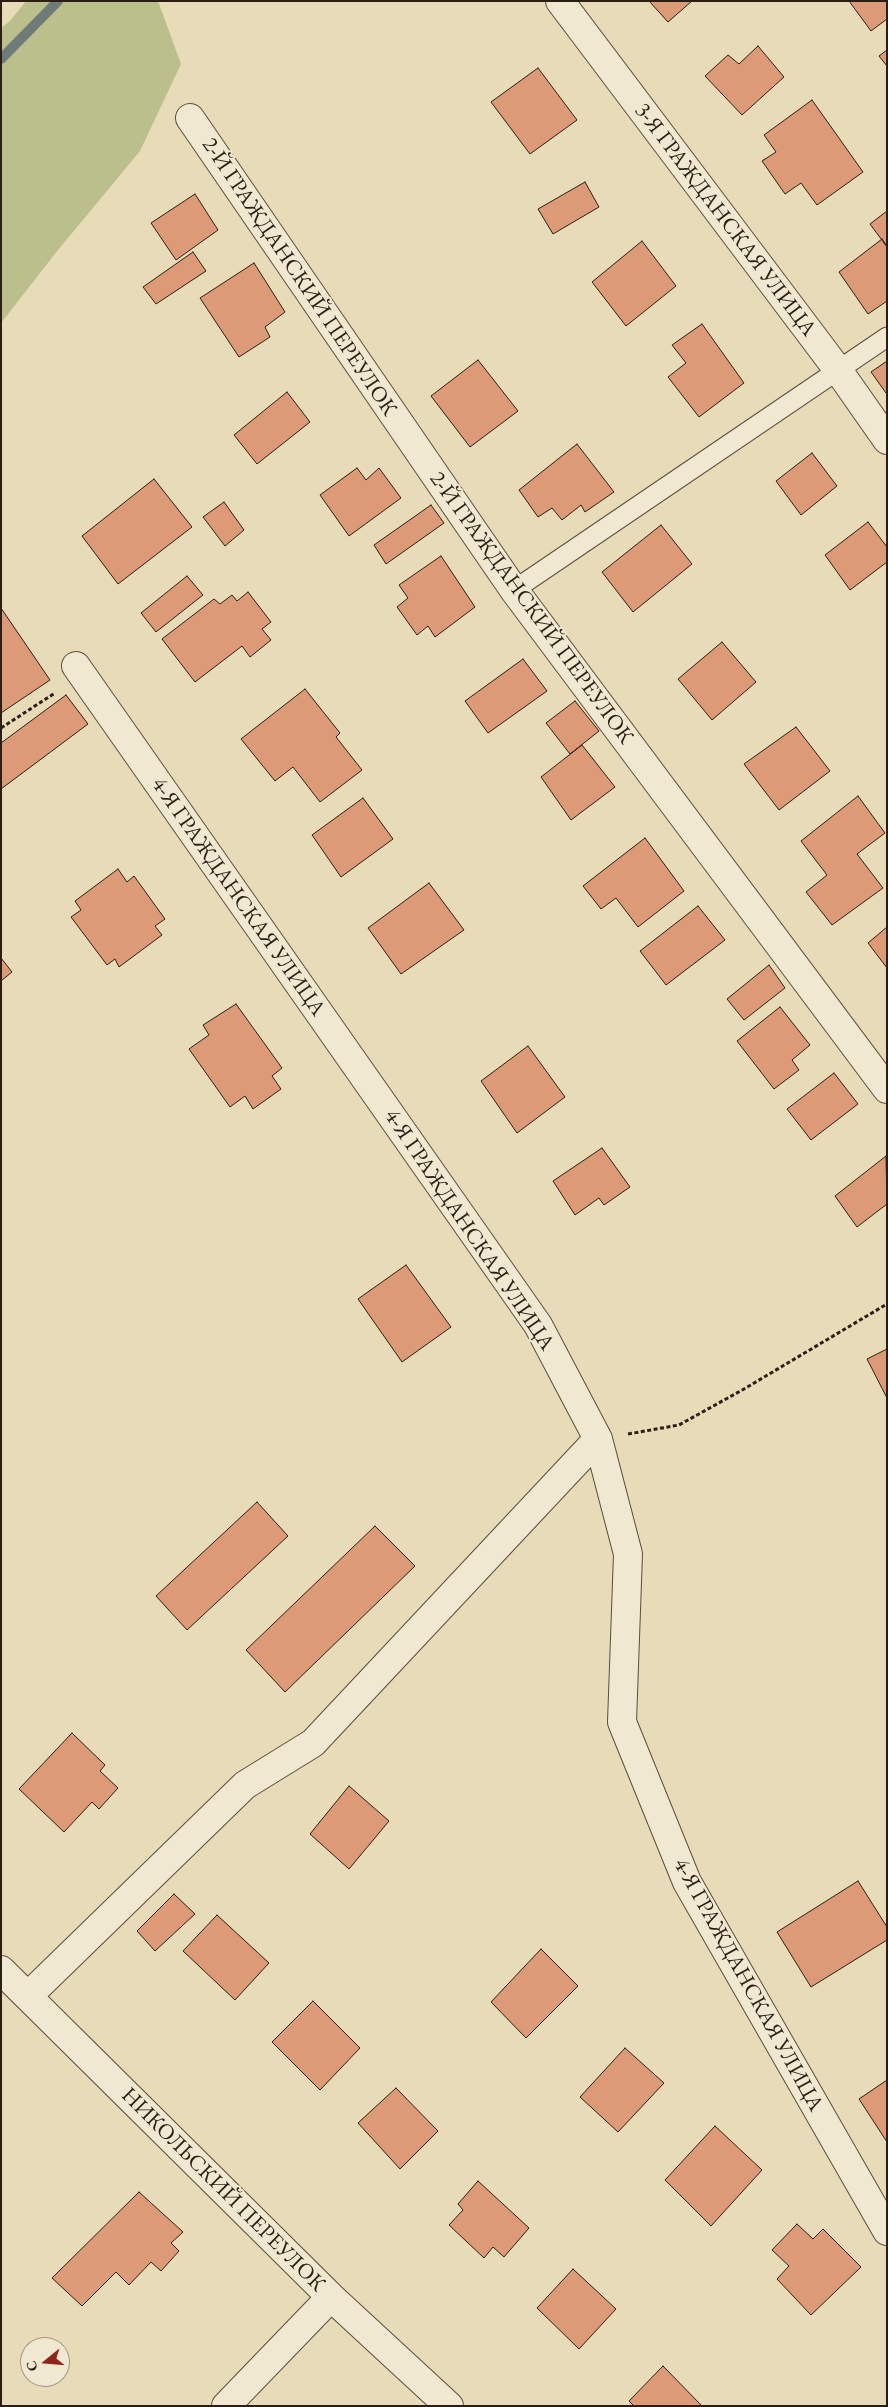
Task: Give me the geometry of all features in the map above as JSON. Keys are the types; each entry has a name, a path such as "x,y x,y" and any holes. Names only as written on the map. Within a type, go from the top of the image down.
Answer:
{"street":[{"name":"3-Я ГРАЖДАНСКАЯ УЛИЦА","path":"560,1 838,370 887,440"},
{"name":"2-Й ГРАЖДАНСКИЙ ПЕРЕУЛОК","path":"190,118 514,590 887,1089"},
{"name":"4-Я ГРАЖДАНСКАЯ УЛИЦА","path":"80,670 538,1325 598,1439 628,1554 622,1722 687,1882 887,2231"},
{"path":"28,1996 245,1785 313,1743 598,1439"},
{"name":"НИКОЛЬСКИЙ ПЕРЕУЛОК","path":"1,1970 331,2297 450,2406"},
{"path":"226,2406 331,2297"}],"lane":[{"path":"514,590 887,337"}],"path":[{"path":"1,728 80,670"},
{"path":"598,1439 679,1424 744,1389 887,1304"}],"green space":[{"path":"26,1 158,1 181,64 140,151 58,250 1,323 1,28 10,21"}],"building":[{"path":"649,1 692,1 668,22"},
{"path":"849,1 887,1 887,19 871,31"},
{"path":"758,46 784,77 742,115 705,76 728,55 739,64"},
{"path":"887,50 887,66 879,56"},
{"path":"538,68 577,120 530,154 491,102"},
{"path":"812,100 863,172 817,205 801,183 785,194 762,161 776,152 764,135"},
{"path":"585,182 599,207 553,234 538,209"},
{"path":"195,194 218,230 176,260 151,223"},
{"path":"887,211 887,247 870,224"},
{"path":"882,239 887,246 887,301 868,314 839,272"},
{"path":"642,241 676,286 626,326 592,282"},
{"path":"193,252 206,271 156,304 143,287"},
{"path":"254,263 285,312 265,327 270,337 239,357 200,298"},
{"path":"702,324 744,383 699,417 668,377 686,363 672,345"},
{"path":"478,360 518,411 470,447 431,396"},
{"path":"887,361 887,392 886,393 871,372"},
{"path":"287,392 310,422 257,464 234,435"},
{"path":"577,444 614,492 585,512 581,505 562,520 552,508 538,517 519,490"},
{"path":"812,453 837,486 801,515 776,481"},
{"path":"357,468 366,480 379,468 401,498 349,536 320,495"},
{"path":"154,479 192,527 118,584 82,536"},
{"path":"224,502 244,530 225,546 203,517"},
{"path":"431,505 444,523 386,564 374,545"},
{"path":"868,522 887,547 887,562 850,590 825,555"},
{"path":"661,525 692,564 633,612 602,572"},
{"path":"441,556 475,607 435,637 428,626 417,635 397,607 408,598 399,585"},
{"path":"187,576 203,595 156,632 141,613"},
{"path":"248,592 271,622 262,629 271,640 250,657 242,646 195,682 162,639 214,599 220,604 232,595 237,601"},
{"path":"1,608 50,680 1,713"},
{"path":"722,642 756,682 712,720 678,679"},
{"path":"523,659 547,691 488,733 465,701"},
{"path":"305,689 340,733 336,737 362,770 320,802 293,767 275,781 241,739"},
{"path":"66,695 88,724 1,789 1,743"},
{"path":"575,701 599,731 570,754 546,723"},
{"path":"796,727 830,771 779,810 744,764"},
{"path":"582,745 615,787 571,820 541,777"},
{"path":"858,796 885,833 857,854 883,888 832,925 806,892 827,875 801,841"},
{"path":"363,798 393,839 341,877 312,835"},
{"path":"645,838 684,891 638,927 616,898 601,909 583,886"},
{"path":"118,869 127,882 134,876 165,919 155,926 162,935 119,967 115,959 107,965 71,917 81,910 75,901"},
{"path":"429,883 464,930 401,974 368,928"},
{"path":"698,906 725,940 666,985 640,951"},
{"path":"887,927 887,968 868,943"},
{"path":"1,958 12,972 1,981"},
{"path":"769,965 785,988 744,1020 727,999"},
{"path":"236,1004 282,1068 272,1076 281,1089 253,1109 245,1096 230,1107 189,1049 209,1035 203,1025"},
{"path":"780,1007 810,1045 792,1060 799,1070 774,1089 737,1041"},
{"path":"528,1046 565,1097 517,1133 481,1081"},
{"path":"834,1073 858,1104 811,1140 787,1109"},
{"path":"602,1148 630,1187 604,1205 599,1198 575,1215 553,1181"},
{"path":"886,1156 887,1204 857,1227 835,1196"},
{"path":"406,1265 451,1327 402,1362 358,1299"},
{"path":"887,1349 887,1398 867,1359"},
{"path":"257,1502 288,1536 187,1630 156,1596"},
{"path":"375,1526 415,1566 285,1692 246,1650"},
{"path":"72,1733 105,1765 100,1771 118,1788 99,1809 92,1802 64,1832 19,1789"},
{"path":"349,1786 389,1821 349,1869 310,1834"},
{"path":"858,1881 887,1927 887,1940 811,1987 777,1932"},
{"path":"174,1894 195,1914 155,1951 137,1931"},
{"path":"217,1915 269,1963 235,2000 183,1951"},
{"path":"541,1949 578,1986 526,2038 491,2002"},
{"path":"313,2001 360,2048 320,2090 272,2042"},
{"path":"625,2048 664,2083 618,2132 580,2097"},
{"path":"887,2080 887,2142 859,2099"},
{"path":"396,2088 438,2131 400,2169 358,2123"},
{"path":"715,2126 762,2170 711,2226 665,2180"},
{"path":"478,2181 529,2228 504,2257 493,2247 484,2258 449,2225 463,2210 458,2204"},
{"path":"139,2192 183,2232 171,2243 179,2251 161,2271 151,2262 129,2285 116,2272 82,2306 52,2278"},
{"path":"797,2224 813,2239 823,2229 861,2267 811,2315 777,2279 789,2266 772,2250"},
{"path":"573,2269 616,2309 579,2349 537,2308"},
{"path":"663,2366 702,2406 634,2406 629,2401"}],"waterway":[{"path":"1,59 58,1"}]}
